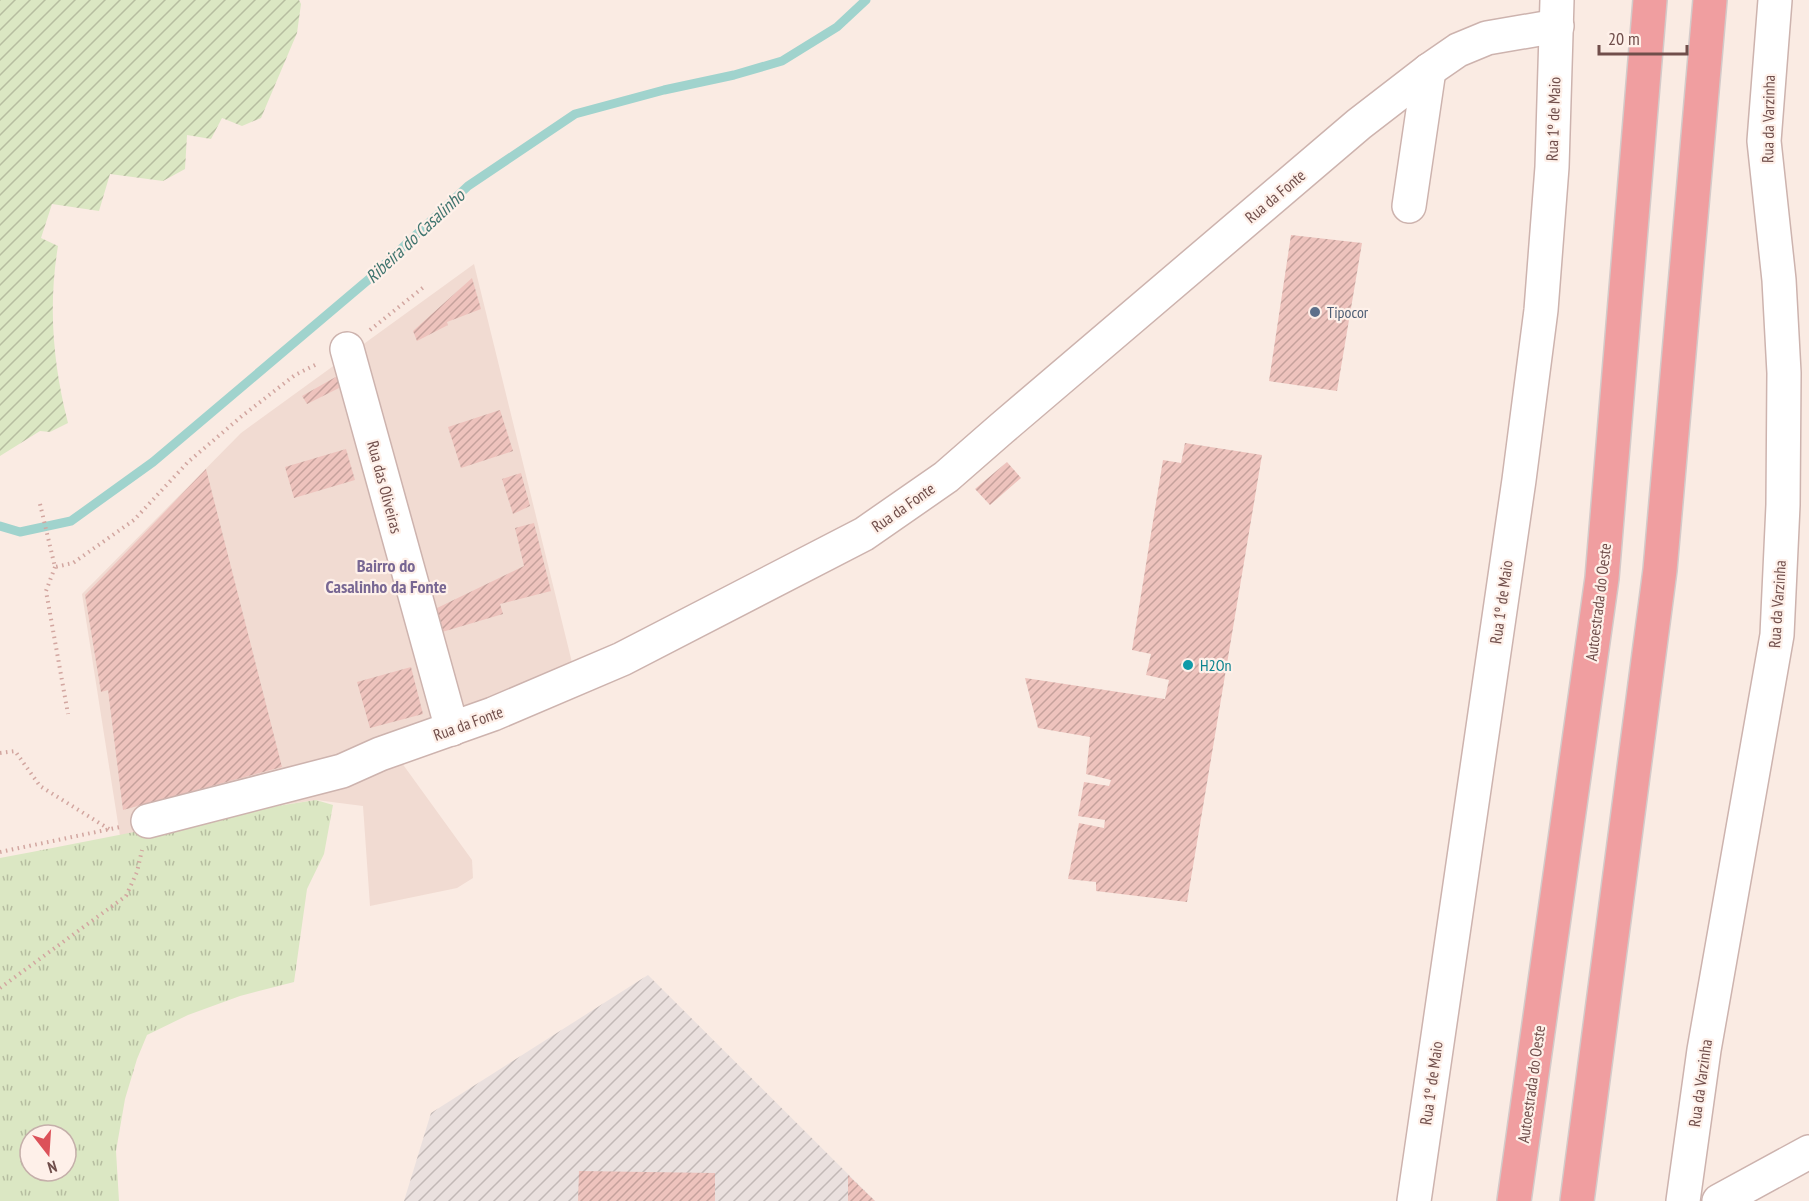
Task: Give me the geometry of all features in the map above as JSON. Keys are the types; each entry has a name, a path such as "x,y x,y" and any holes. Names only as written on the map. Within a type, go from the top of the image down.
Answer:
{"highway":[{"name":"Autoestrada do Oeste","path":"1514,1201 1602,578 1650,0"},
{"path":"1577,1201 1659,570 1710,0"}],"street":[{"name":"Rua da Varzinha","path":"1683,1201 1704,1050 1777,635 1783,505 1784,373 1779,280 1764,141 1775,0"},
{"name":"Rua da Fonte","path":"148,821 342,771 380,754 493,714 622,659 864,534 946,477 1350,132 1430,70 1458,50 1557,13"},
{"name":"Rua 1º de Maio","path":"1414,1201 1516,504 1541,310 1552,167 1557,13"},
{"path":"1409,206 1430,70"},
{"name":"Rua das Oliveiras","path":"347,349 452,729"},
{"path":"1719,1201 1809,1152"}],"path":[{"path":"55,567 73,564 135,520 188,462 242,416"},
{"path":"40,504 55,567 46,591 68,714"},
{"path":"0,753 15,751 40,786 110,829"},
{"path":"0,852 148,821 137,872 126,896 0,988"}],"shaded area":[{"path":"474,264 579,691 399,759 472,860 473,878 457,888 370,906 363,806 316,800 247,810 120,836 82,594 241,433"},
{"path":"648,975 875,1201 404,1201 431,1113"}],"green space":[{"path":"0,0 299,0 301,4 297,33 261,118 242,126 222,118 211,139 187,135 185,169 163,181 110,174 99,211 52,204 41,238 58,246 53,291 54,335 59,379 68,423 50,432 40,431 0,456"},
{"path":"316,800 333,805 324,854 307,889 294,982 240,996 188,1015 147,1035 125,1099 116,1151 119,1201 0,1201 0,858 197,820"}],"building":[{"name":"Tipocor","path":"1291,235 1362,243 1337,391 1269,381"},
{"path":"472,278 481,309 447,322 448,325 417,341 413,331"},
{"path":"341,374 343,386 307,404 302,396"},
{"path":"500,410 513,451 461,468 448,427"},
{"name":"H2On","path":"1185,443 1262,455 1187,902 1096,891 1096,882 1068,879 1079,823 1104,828 1105,820 1078,816 1084,782 1109,786 1111,780 1086,774 1090,737 1038,728 1025,678 1165,699 1169,680 1146,675 1151,654 1132,650 1163,460 1181,463"},
{"path":"346,449 355,480 294,498 285,467"},
{"path":"1007,462 1021,478 990,505 975,489"},
{"path":"206,469 282,767 123,810 108,690 101,692 85,595"},
{"path":"521,473 530,506 513,514 502,479"},
{"path":"534,523 551,591 500,604 503,614 442,632 435,609 524,566 515,528"},
{"path":"411,667 423,714 370,728 357,682"},
{"path":"579,1171 715,1173 715,1201 578,1201"},
{"path":"848,1175 875,1201 848,1201"}],"waterway":[{"name":"Ribeira do Casalinho","path":"0,526 20,532 71,521 153,462 368,280 468,186 575,114 782,61 837,27 866,0"}],"place":[{"name":"Tipocor","path":"1315,312"},
{"name":"H2On","path":"1188,665"}],"district":[{"name":"Bairro do Casalinho da Fonte","path":"386,575"}]}
